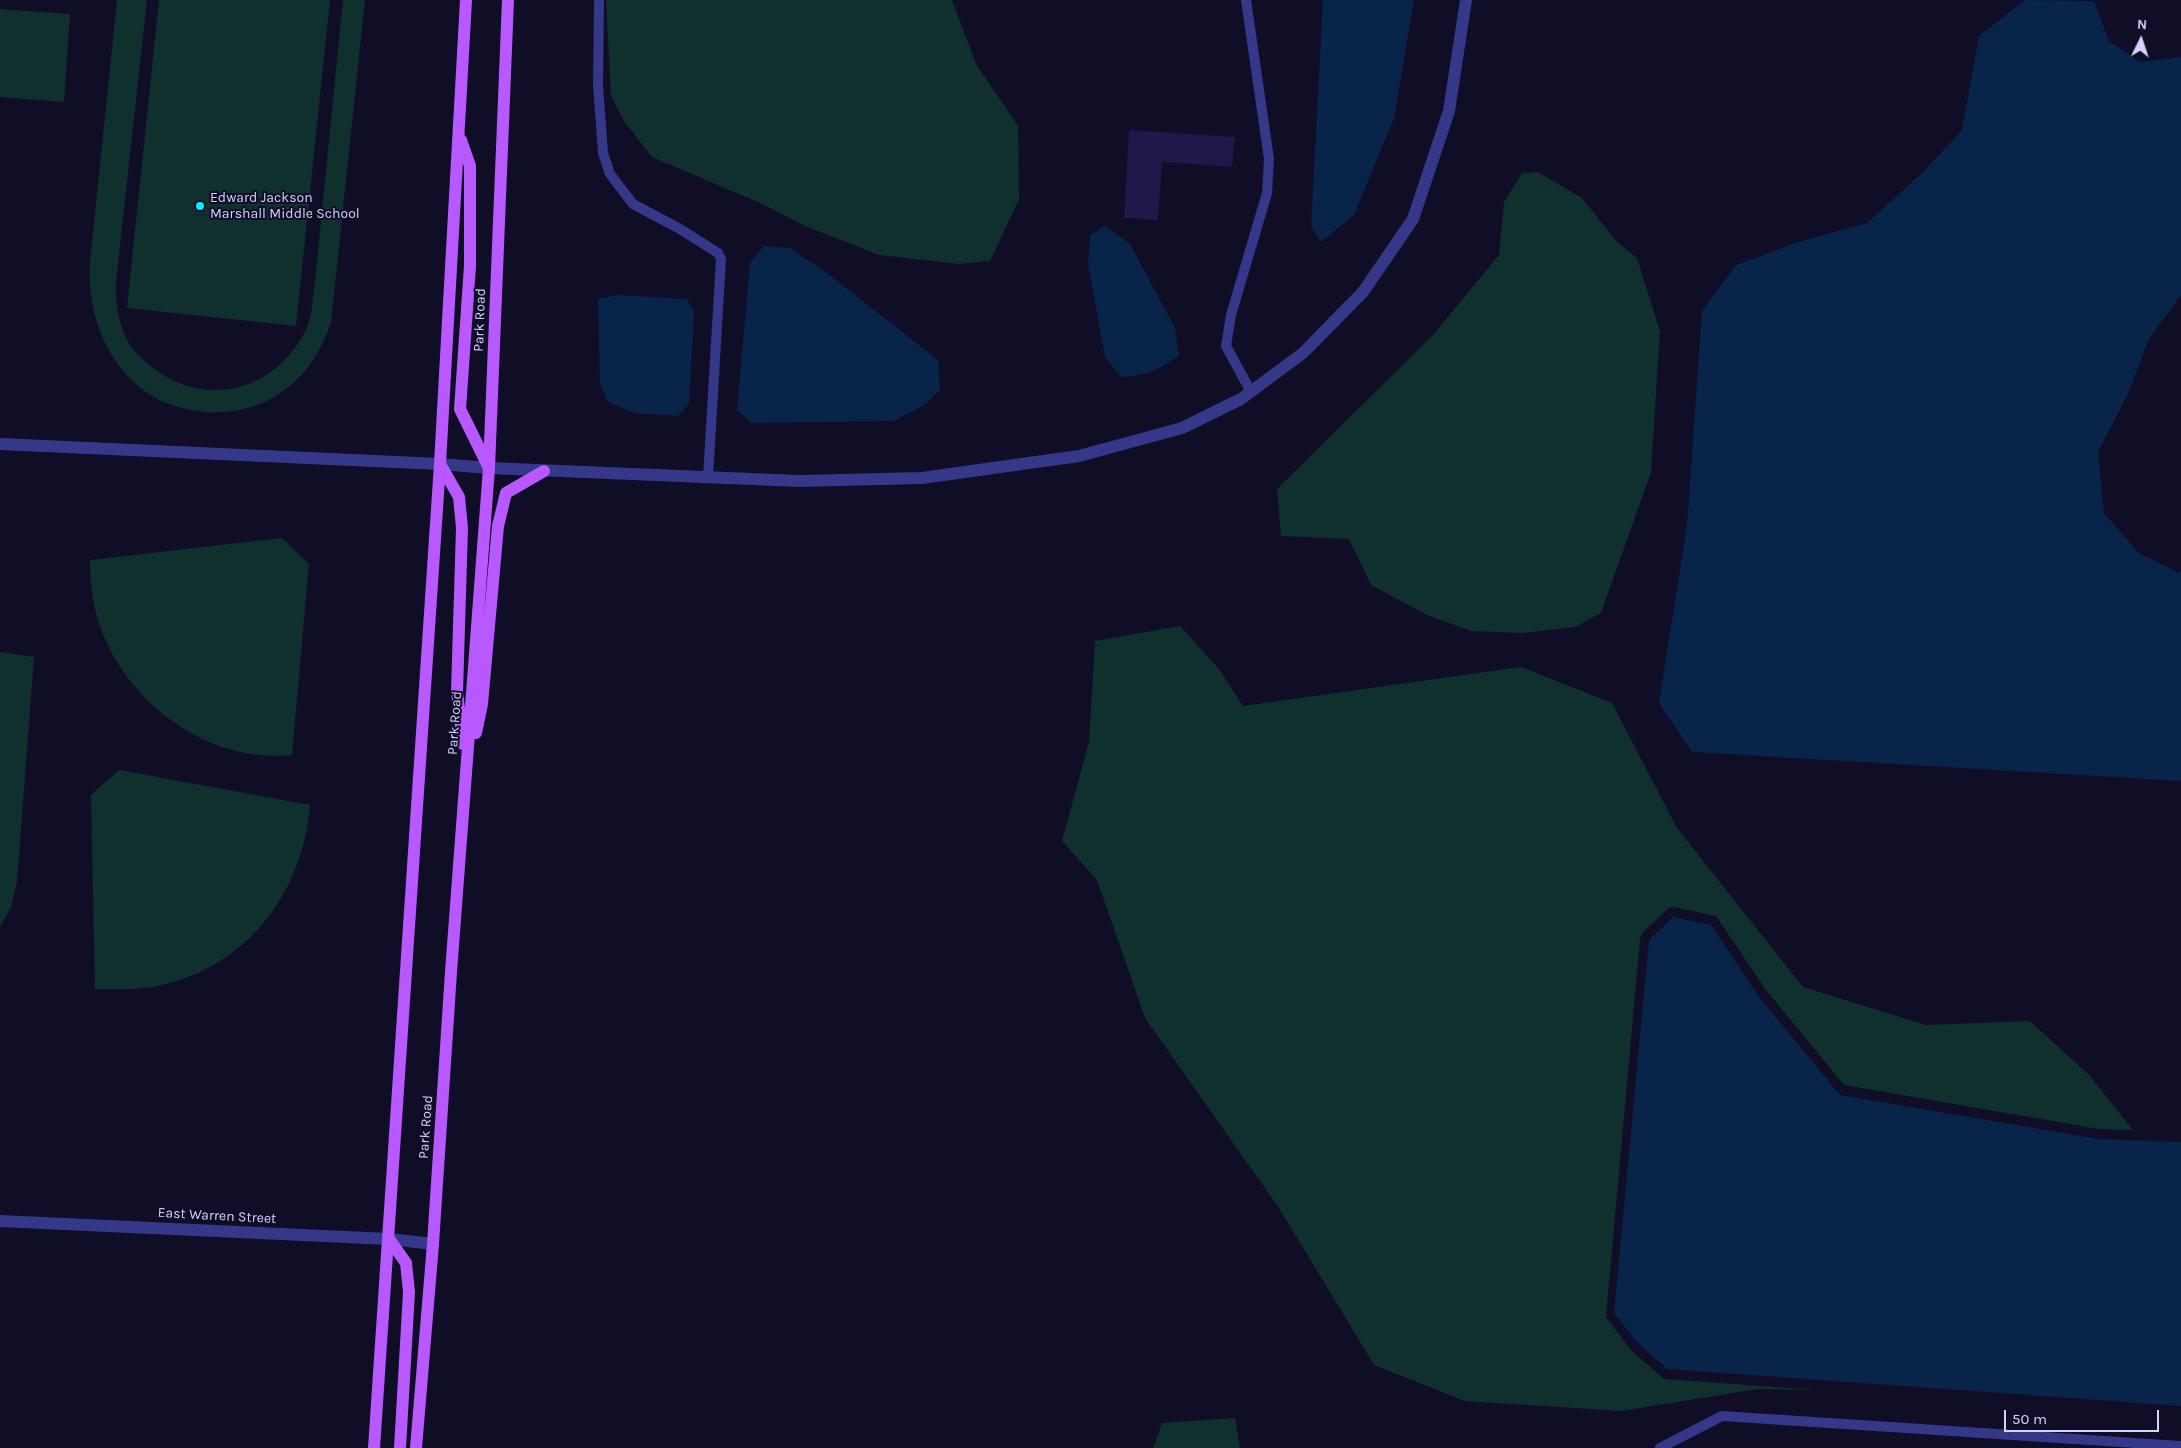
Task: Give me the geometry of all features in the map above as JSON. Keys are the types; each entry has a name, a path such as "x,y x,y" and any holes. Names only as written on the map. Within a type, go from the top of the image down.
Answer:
{"main road":[{"path":"374,1448 440,464 466,0"},
{"name":"Park Road","path":"416,1448 433,1244 490,468 508,0"},
{"path":"459,134 470,166 470,266 460,409 490,468"},
{"path":"440,464 459,497 462,528 457,692 466,775"},
{"path":"466,775 482,704 498,526 506,493 544,470"},
{"path":"389,1239 406,1263 409,1292 400,1448"}],"street":[{"path":"0,444 799,481 922,478 1079,456 1182,428 1241,399 1303,353 1363,292 1413,220 1449,111 1466,0"},
{"name":"East Warren Street","path":"0,1222 389,1239 433,1244"}],"lane":[{"path":"599,0 598,85 604,153 610,174 633,204 680,229 718,253 721,259 708,477"},
{"path":"1246,0 1269,159 1266,193 1231,315 1226,346 1251,392"},
{"path":"1660,1448 1722,1416 2181,1446"}],"green space":[{"path":"117,0 147,0 116,282 119,315 123,331 130,345 148,364 178,383 194,388 211,390 245,385 261,378 276,368 286,358 296,347 306,329 313,301 343,0 365,0 331,322 313,361 300,377 285,390 249,408 228,412 206,412 178,407 152,396 122,370 111,355 96,320 92,301 90,262"},
{"path":"159,0 330,0 296,326 127,308"},
{"path":"606,0 952,0 976,64 1018,126 1019,199 990,261 959,264 879,255 805,226 760,203 652,157 624,121 611,96"},
{"path":"0,9 70,14 64,102 0,97"},
{"path":"1538,172 1582,198 1617,242 1637,258 1660,331 1651,472 1601,613 1575,627 1523,633 1471,631 1427,615 1371,585 1349,539 1281,536 1277,489 1433,335 1499,255 1504,202 1522,173"},
{"path":"282,538 309,564 292,755 260,755 228,749 198,737 171,720 146,699 125,674 109,647 95,610 90,560"},
{"path":"1180,626 1219,669 1243,706 1521,667 1612,703 1677,828 1803,987 1926,1025 2030,1021 2089,1075 2133,1130 2099,1129 1844,1085 1766,990 1716,916 1674,907 1669,908 1643,932 1640,939 1606,1317 1631,1350 1664,1379 1816,1390 1758,1389 1621,1411 1465,1401 1374,1365 1279,1208 1145,1018 1097,880 1062,841 1089,742 1095,641"},
{"path":"0,652 34,657 17,882 11,907 0,927"},
{"path":"119,770 310,805 305,838 295,869 281,898 263,924 241,946 215,964 185,978 145,988 95,989 91,795"},
{"path":"1235,1418 1240,1448 1153,1448 1162,1423"}],"water":[{"path":"1323,0 1414,0 1394,118 1354,215 1321,242 1311,227"},
{"path":"2025,0 2094,1 2109,41 2140,62 2181,57 2181,295 2149,339 2127,396 2098,452 2104,513 2139,553 2179,573 2181,570 2181,781 1692,752 1659,703 1687,525 1702,311 1736,265 1798,242 1867,223 1923,172 1962,130 1979,36"},
{"path":"1105,226 1130,244 1175,328 1179,356 1145,373 1121,377 1105,357 1088,264 1090,235"},
{"path":"764,246 790,248 826,272 938,360 940,390 924,405 894,421 752,423 737,410 750,263"},
{"path":"618,295 687,299 694,312 689,404 678,416 633,413 607,401 600,383 598,299"},
{"path":"1673,917 1711,925 1759,997 1840,1095 2098,1139 2181,1142 2181,1406 1667,1369 1637,1342 1614,1313 1649,940"}],"building":[{"path":"1129,130 1235,137 1232,167 1162,162 1158,220 1124,218"}],"place":[{"name":"Edward Jackson Marshall Middle School","path":"200,206"}]}
